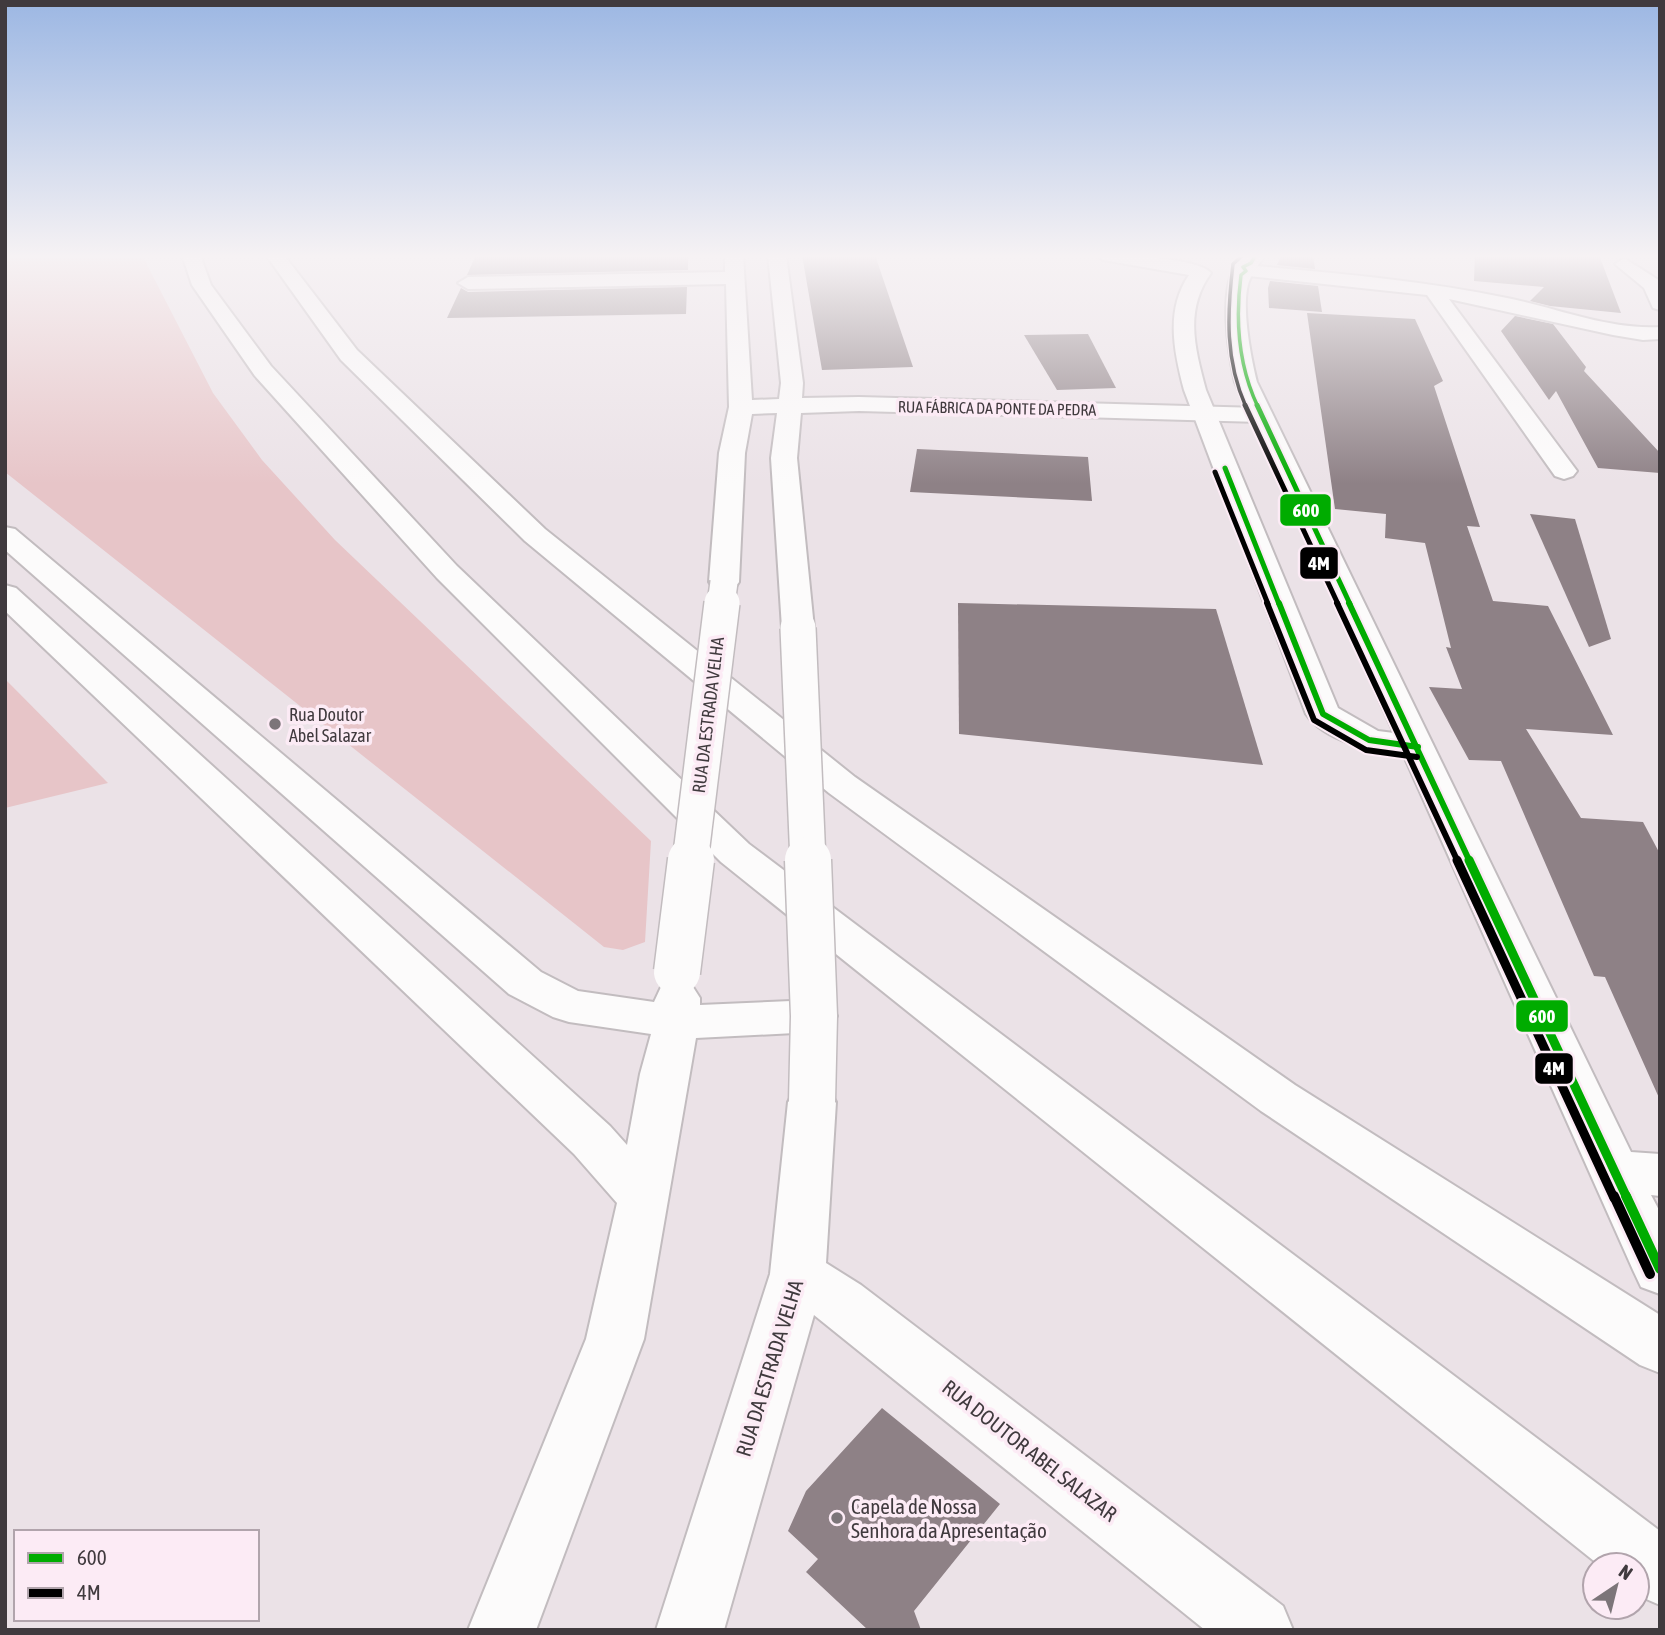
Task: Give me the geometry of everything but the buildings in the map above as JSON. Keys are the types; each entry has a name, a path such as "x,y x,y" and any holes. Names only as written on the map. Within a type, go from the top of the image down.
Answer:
{"main road":[{"path":"236,331 272,381 447,572 735,853 1660,1572"},
{"path":"331,331 349,355 535,536 842,785 1278,1098 1660,1347"},
{"name":"RUA DA ESTRADA VELHA","path":"508,1628 615,1339 644,1198 664,1074 692,1005 732,453 741,407 737,331"},
{"name":"RUA DA ESTRADA VELHA","path":"690,1630 798,1274 812,1102 814,1016 798,628 784,458 792,383 786,331"},
{"path":"1185,331 1184,342 1203,413 1323,714 1369,740 1418,747"},
{"path":"1236,331 1246,382 1260,415 1418,747 1637,1173 1654,1258"},
{"path":"1463,331 1564,471"},
{"path":"1628,331 1660,333"},
{"name":"RUA FÁBRICA DA PONTE DA PEDRA","path":"791,406 859,404 1260,415"},
{"path":"741,407 791,406"},
{"path":"5,534 525,984 569,1006 692,1005 814,1016"},
{"path":"5,594 592,1140 644,1198"},
{"name":"RUA DOUTOR ABEL SALAZAR","path":"798,1274 841,1302 1259,1630"}],"shaded area":[{"path":"5,331 181,331 213,393 262,460 335,540 651,841 645,942 623,950 604,947 5,472"},
{"path":"5,679 108,783 5,808"}],"transit line":[{"name":"4M","path":"1228,331 1236,385 1650,1274"},
{"name":"600","path":"1238,331 1246,382 1660,1269"},
{"name":"600","path":"1225,468 1323,714 1369,740 1418,747"},
{"name":"4M","path":"1215,472 1314,720 1366,750 1417,757"}],"place":[{"name":"Rua Doutor Abel Salazar","path":"275,724"},
{"name":"Capela de Nossa Senhora da Apresentação","path":"837,1518"}]}
